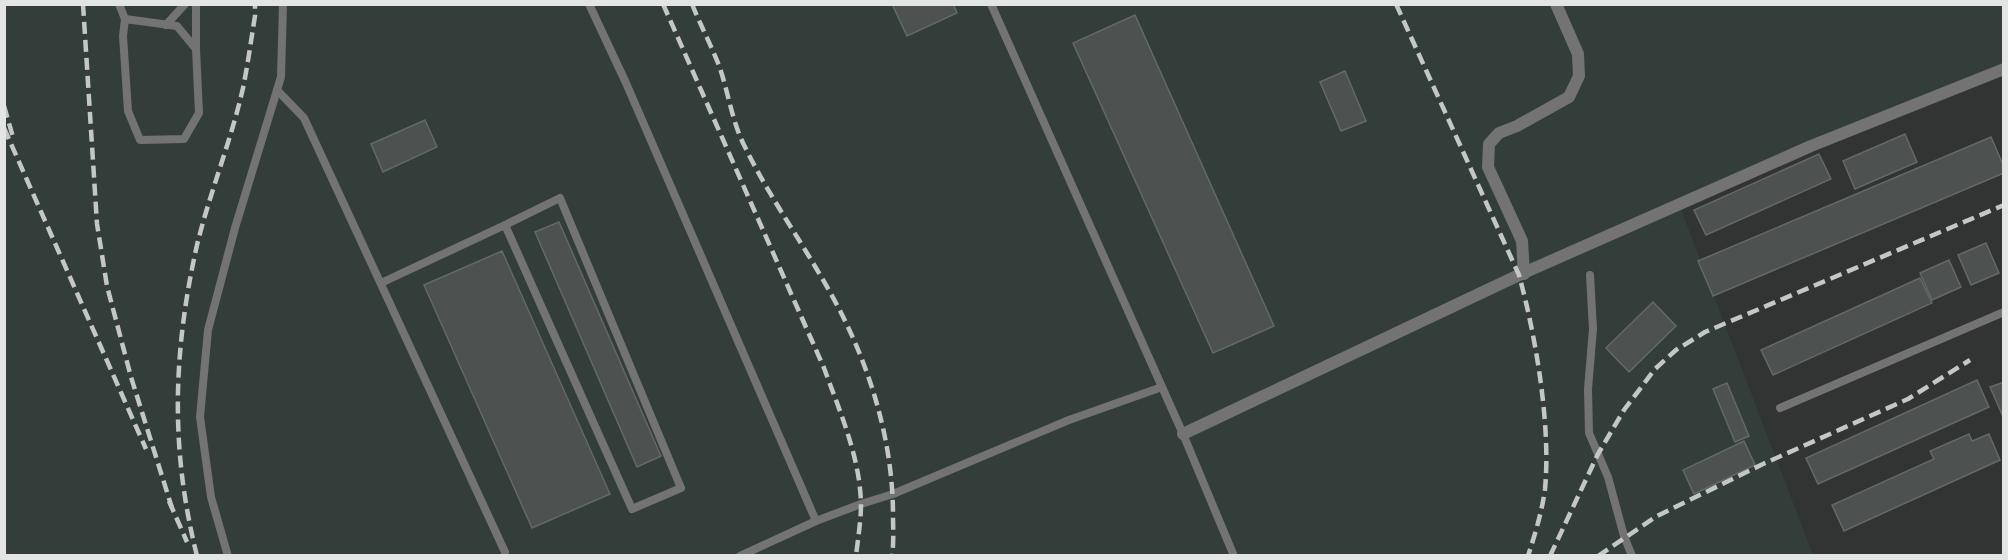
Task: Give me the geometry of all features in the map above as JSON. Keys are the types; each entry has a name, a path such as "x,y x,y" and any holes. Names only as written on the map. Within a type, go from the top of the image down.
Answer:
{"street":[{"path":"1524,274 1522,241 1488,167 1489,144 1499,133 1517,126 1569,97 1579,76 1578,54 1556,4"},
{"path":"1183,434 1524,274 1811,146 2004,69"}],"lane":[{"path":"119,4 124,19 128,111 140,140 184,139 199,113 196,4"},
{"path":"166,25 185,4"},
{"path":"228,555 211,497 200,417 208,330 235,228 281,77 283,4"},
{"path":"589,4 626,83 816,521"},
{"path":"991,4 1183,434 1234,555"},
{"path":"124,19 177,26 196,49"},
{"path":"277,90 304,118 505,552"},
{"path":"381,283 561,198 681,488 632,509 505,225"},
{"path":"1590,275 1593,329 1588,389 1589,433 1608,477 1624,536 1632,555"},
{"path":"1780,408 2004,312"},
{"path":"740,555 816,521 893,494 1069,420 1162,387"}],"shaded area":[{"path":"2003,4 2004,70 1680,207 1813,555 5,556 4,5"}],"building":[{"path":"892,4 953,4 957,13 907,36"},
{"path":"1135,15 1274,326 1213,353 1073,43"},
{"path":"1345,71 1366,121 1341,131 1320,82"},
{"path":"425,120 437,147 383,172 371,144"},
{"path":"1905,134 1917,162 1855,189 1843,161"},
{"path":"1991,137 2004,167 2004,173 1713,296 1698,261"},
{"path":"1819,154 1831,179 1706,235 1694,210"},
{"path":"559,222 661,456 637,467 535,232"},
{"path":"1986,243 1999,273 1971,285 1958,255"},
{"path":"502,251 610,494 532,528 424,285"},
{"path":"1949,260 1961,287 1932,300 1920,273"},
{"path":"1920,278 1932,303 1773,375 1761,350"},
{"path":"1653,302 1676,326 1629,372 1606,348"},
{"path":"1977,380 1989,407 1818,484 1806,458"},
{"path":"2004,382 2004,419 1990,387"},
{"path":"1727,383 1749,436 1735,442 1713,389"},
{"path":"1969,434 1972,441 1989,434 2000,460 1844,531 1832,505 1934,459 1930,451"},
{"path":"1744,441 1755,465 1694,494 1683,470"}],"railway":[{"path":"83,4 97,224 107,286 131,377 172,508"},
{"path":"197,556 182,477 179,439 179,362 183,324 197,245 243,88 255,4"},
{"path":"663,4 824,368 842,418 853,452 860,486 861,510 856,556"},
{"path":"692,4 718,63 744,145 764,183 831,294 867,373 876,400 889,457 893,515 892,556"},
{"path":"1396,4 1519,275 1525,299 1541,382 1546,438 1545,489 1528,556"},
{"path":"4,106 13,137"},
{"path":"4,128 146,449"},
{"path":"1550,556 1598,454 1624,410 1655,369 1676,350 1705,332 2004,205"},
{"path":"1598,556 1657,516 1763,464 1908,399 1970,360"},
{"path":"169,501 187,542"}]}
